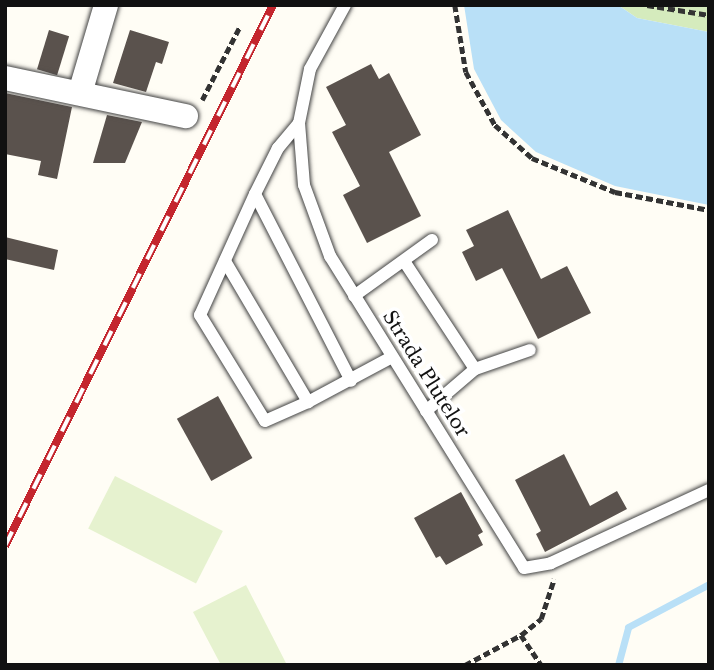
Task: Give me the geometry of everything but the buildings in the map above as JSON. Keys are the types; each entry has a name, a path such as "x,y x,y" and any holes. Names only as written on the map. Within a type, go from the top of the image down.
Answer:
{"street":[{"path":"80,93 106,5"},
{"path":"5,78 80,93 193,110"}],"lane":[{"name":"Strada Plutelor","path":"345,5 310,69 299,123 304,185 330,256 524,568 551,563 709,490"},
{"path":"299,123 278,148 200,314 265,421 351,382 392,357"},
{"path":"256,194 351,382"},
{"path":"354,296 432,240"},
{"path":"225,261 308,402"},
{"path":"404,261 475,369"},
{"path":"426,411 475,369 530,350"}],"path":[{"path":"455,5 466,72 495,125 533,158 615,192 709,211"},
{"path":"647,5 709,15"},
{"path":"193,110 240,26"},
{"path":"465,665 521,635 541,619 555,584 551,563"},
{"path":"521,635 541,665"}],"green space":[{"path":"618,5 709,5 709,32 637,18"},
{"path":"115,476 223,531 196,584 88,529"},
{"path":"246,585 287,665 221,665 193,612"}],"water":[{"path":"464,5 618,5 637,18 709,32 709,205 615,186 536,152 501,120 474,69"}],"waterway":[{"path":"618,665 628,627 709,584"}],"railway":[{"path":"5,546 273,5"}]}
